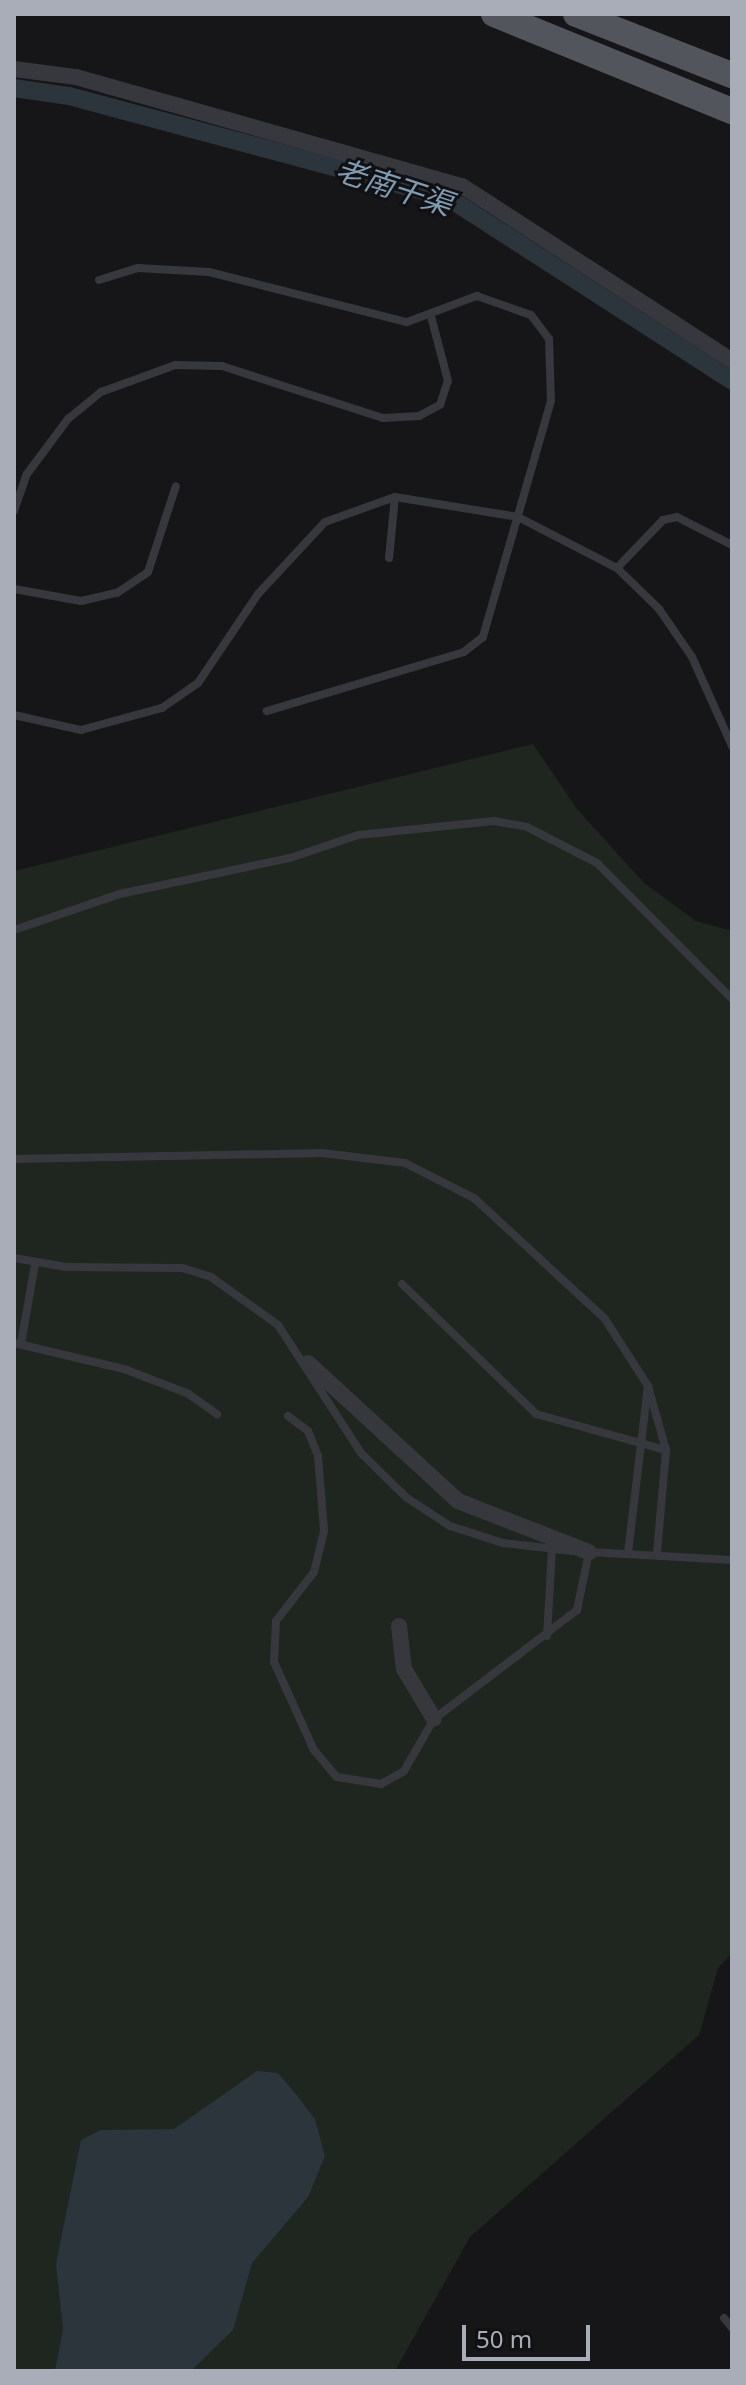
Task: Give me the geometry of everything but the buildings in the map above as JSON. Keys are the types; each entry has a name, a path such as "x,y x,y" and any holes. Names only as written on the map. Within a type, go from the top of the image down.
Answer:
{"main road":[{"path":"494,14 732,111"},
{"path":"576,14 732,75"}],"street":[{"path":"14,69 76,77 462,186 732,361"},
{"path":"308,1363 458,1501 589,1552"},
{"path":"399,1626 404,1669 434,1719"}],"lane":[{"path":"99,280 174,268 373,318 431,316 477,296 531,315 549,339 551,401 483,637 464,652 267,711"},
{"path":"14,511 42,448 68,419 101,392 175,365 222,366 383,418 419,416 440,405 448,381 431,316"},
{"path":"14,589 81,601 117,593 148,572 176,486"},
{"path":"389,558 395,497"},
{"path":"14,715 81,730 162,708 198,683 258,594 325,522 395,497 518,517 617,568 659,609 692,657 732,746"},
{"path":"617,568 663,520 677,517 732,545"},
{"path":"14,930 120,894 290,858 358,835 494,821 527,827 597,863 732,999"},
{"path":"14,1159 322,1153 405,1163 474,1198 605,1319 648,1386 666,1450 657,1553"},
{"path":"14,1258 35,1264 182,1268 211,1277 278,1325 308,1363 361,1453 407,1498 450,1526 552,1550 657,1553 732,1560"},
{"path":"35,1264 18,1344 124,1369 187,1393 217,1414"},
{"path":"402,1284 507,1394 536,1414 638,1439 666,1450"},
{"path":"628,1553 638,1439 648,1386"},
{"path":"288,1416 308,1431 318,1456 324,1531 314,1572 276,1621 272,1644 314,1750 337,1777 381,1784 404,1771 434,1719 547,1636 577,1610 589,1552"},
{"path":"547,1636 552,1550"},
{"path":"724,2318 732,2328"}],"shaded area":[{"path":"533,744 577,809 644,883 696,921 732,931 732,1953 718,1968 699,2035 470,2237 395,2371 14,2371 14,871"},
{"path":"257,2071 278,2073 298,2097 315,2119 325,2156 308,2197 252,2263 233,2330 191,2371 55,2371 63,2329 56,2264 81,2140 101,2130 174,2129"}],"waterway":[{"name":"老南干渠","path":"14,88 69,96 447,197 732,381"}]}
